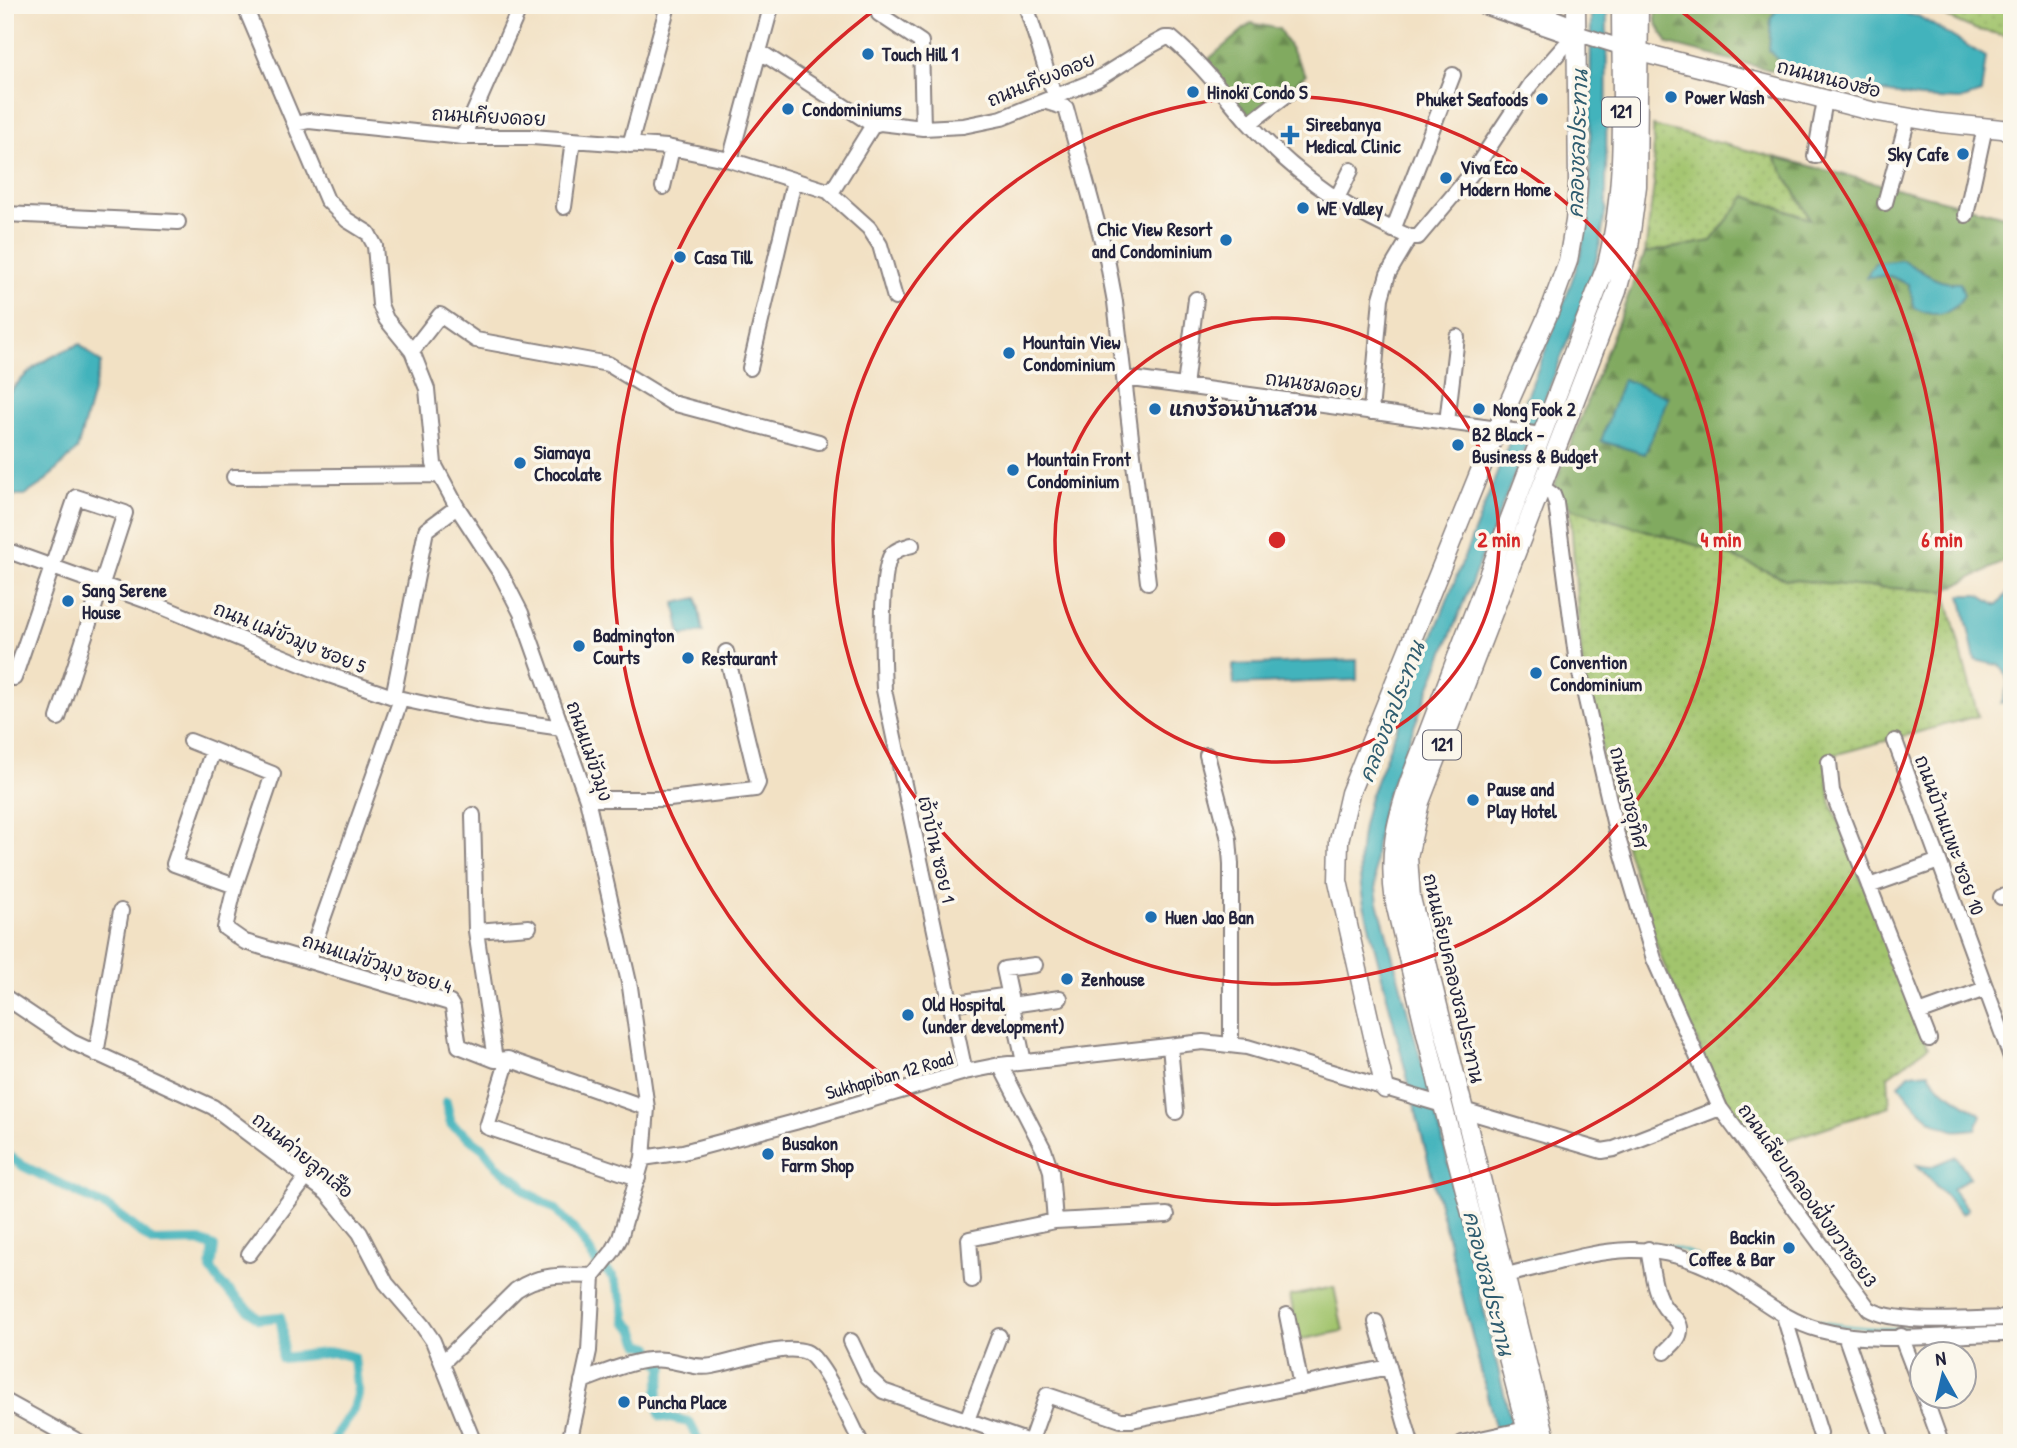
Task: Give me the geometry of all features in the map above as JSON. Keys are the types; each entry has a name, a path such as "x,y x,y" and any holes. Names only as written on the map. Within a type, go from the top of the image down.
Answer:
{"main road":[{"path":"1389,1090 1341,900 1338,862 1340,832 1350,793 1568,261 1575,222 1577,183 1576,5"},
{"name":"ถนนเลียบคลองชลประทาน","path":"1548,1443 1465,1118 1446,1076 1395,902 1392,842 1410,780 1597,292 1614,235 1620,177 1621,5"},
{"name":"ถนนเลียบคลองชลประทาน","path":"1528,1436 1443,1105 1446,1076 1411,898 1408,857 1420,802 1617,290 1629,247 1637,186 1639,5"},
{"name":"ถนนหนองฮ่อ","path":"1621,47 1825,100 1908,118 2012,130"},
{"path":"1525,480 1542,487"},
{"path":"1461,1176 1468,1156 1460,1122 1465,1118"}],"street":[{"name":"ถนนแม่ขัวมุง","path":"244,5 327,200 347,220 368,233 375,246 380,305 386,318 412,351 427,389 431,450 439,475 501,573 520,613 587,799 630,987 647,1108 643,1158 620,1238 593,1276"},
{"path":"463,136 521,5"},
{"path":"630,145 668,5"},
{"path":"730,160 760,51 770,11 769,5"},
{"path":"878,5 879,14 921,42 923,128"},
{"path":"1027,5 1051,85 1051,99 1066,108 1107,258 1125,378 1148,582"},
{"path":"1480,5 1564,34 1576,33 1621,47"},
{"path":"1521,5 1568,23 1576,33"},
{"path":"1543,13 1558,5"},
{"path":"1371,412 1381,298 1388,274 1410,237 1418,237 1472,173 1531,84 1576,33"},
{"name":"ถนนเคียงดอย","path":"873,125 880,123 923,128 980,123 1002,118 1096,80 1165,38 1171,38 1295,168 1336,200 1410,237"},
{"path":"760,51 873,125 834,188 828,191 869,228 880,245 895,298"},
{"path":"1394,230 1453,75"},
{"path":"1250,123 1289,93"},
{"path":"1815,156 1825,100"},
{"path":"1885,204 1908,118"},
{"name":"ถนนเคียงดอย","path":"295,124 309,121 463,136 672,148 730,160 828,191"},
{"path":"1966,215 1985,127"},
{"path":"564,207 573,141"},
{"path":"663,187 672,148"},
{"path":"1336,200 1351,170"},
{"path":"750,368 794,181"},
{"path":"5,214 178,222"},
{"path":"1185,386 1196,299"},
{"path":"412,351 440,315 476,340 608,364 672,403 819,442"},
{"path":"1447,422 1457,337"},
{"name":"ถนนชมดอย","path":"1125,378 1542,435"},
{"path":"234,477 439,475"},
{"name":"ถนนราชอุทิศ","path":"1542,487 1553,495 1556,503 1576,656 1617,835 1654,959 1720,1108"},
{"path":"14,678 76,497 125,513 58,718"},
{"path":"308,961 397,698 426,530 457,507"},
{"name":"เจ้าบ้าน ซอย 1","path":"912,545 896,551 888,562 883,634 884,690 887,716 965,1072"},
{"name":"ถนน แม่ขัวมุง ซอย 5","path":"11,552 103,584 323,673 397,698 485,717 562,728"},
{"path":"587,799 668,799 755,789 758,783 726,652"},
{"path":"190,741 213,750 273,774 235,886 174,864 213,750"},
{"name":"ถนนบ้านแพะ ซอย 10","path":"1895,741 2012,1060"},
{"path":"1207,755 1228,839 1231,864 1231,1044"},
{"path":"1829,762 1832,791 1929,1039"},
{"path":"473,815 476,931 501,1059 487,1127 638,1178"},
{"path":"1869,886 1939,861"},
{"name":"ถนนแม่ขัวมุง ซอย 4","path":"235,886 225,928 246,942 450,1003 459,1046 647,1108"},
{"path":"96,1054 121,911"},
{"path":"476,931 529,927"},
{"path":"1024,1062 1003,969 1035,965"},
{"path":"1919,1013 1986,989"},
{"name":"ถนนค่ายลูกเสือ","path":"5,997 72,1042 213,1107 334,1201 360,1233 380,1275 433,1341 474,1443"},
{"path":"950,1004 1060,998"},
{"name":"Sukhapiban 12 Road","path":"643,1158 683,1152 770,1129 965,1072 1000,1065 1203,1042 1231,1044 1443,1105"},
{"path":"1170,1046 1176,1112"},
{"path":"1000,1065 1044,1150 1051,1171 1055,1221"},
{"name":"ถนนเลียบคลองฝั่งขวาซอย3","path":"1465,1118 1602,1151 1615,1149 1720,1108 1861,1300 1879,1315"},
{"path":"249,1254 306,1178"},
{"path":"972,1280 970,1239 1055,1221 1167,1215"},
{"path":"1506,1275 1603,1252 1648,1249 1671,1253 1724,1275 1784,1316 1806,1326 1845,1335 2012,1334"},
{"path":"1648,1249 1656,1289 1664,1307 1680,1327 1676,1341 1665,1352"},
{"path":"443,1362 527,1282 553,1276 593,1276 589,1351 569,1443"},
{"path":"1287,1315 1301,1386"},
{"path":"1881,1336 1879,1315 1918,1319 2012,1318"},
{"path":"1784,1316 1820,1433"},
{"path":"1376,1322 1411,1443"},
{"path":"1845,1335 1883,1443"},
{"path":"967,1420 999,1336"},
{"path":"1901,1336 1909,1357"},
{"path":"851,1341 868,1377 883,1391 1030,1442 1047,1395 1121,1420 1132,1420 1389,1367"},
{"path":"582,1381 646,1361 663,1360 698,1368 754,1355 807,1352 821,1367 861,1443"},
{"path":"5,1401 82,1443"},
{"path":"1929,1410 1941,1443"},
{"path":"1462,1443 1486,1438 1528,1436"}],"green space":[{"path":"1655,5 1781,5 1771,18 1769,50 1794,76 1668,44 1656,22"},
{"path":"1919,5 2012,5 2012,37 1974,29"},
{"path":"1251,23 1279,29 1306,75 1251,117 1204,63"},
{"path":"1653,126 1775,157 1811,220 1746,196 1711,241 1645,253 1654,184"},
{"path":"1775,157 2012,218 2012,558 1945,591 1785,579 1726,554 1570,508 1554,486 1645,253 1711,241 1746,196 1810,219","holes":["1919,269 1943,282 1960,284 1912,295 1908,284 1890,276 1867,277"]},
{"path":"1570,508 1726,554 1785,579 1945,591 1978,716 1826,757 1830,800 1928,1047 1888,1076 1890,1106 1760,1149 1726,1108 1661,958 1620,827 1582,664"},
{"path":"1334,1287 1343,1331 1299,1340 1290,1296"}],"water":[{"path":"1591,5 1607,5 1606,209 1600,244 1589,286 1384,802 1375,852 1378,902 1445,1149 1516,1443 1499,1443 1364,905 1360,851 1370,797 1580,257 1590,208"},
{"path":"1781,5 1848,5 1918,16 1986,57 1981,93 1960,100 1919,98 1794,76 1769,50 1771,17"},
{"path":"1902,260 1943,282 1960,283 1964,295 1960,302 1943,313 1922,311 1915,308 1908,284 1890,276 1866,277 1875,263"},
{"path":"80,344 101,363 77,450 43,483 25,495 5,496 5,397 38,365"},
{"path":"1623,379 1668,397 1645,454 1601,441"},
{"path":"2012,587 2012,701 2001,703 2007,689 2006,676 2001,666 1975,660 1961,595 1979,595 1997,606"},
{"path":"697,598 703,632 681,636 675,603"},
{"path":"1357,660 1357,680 1234,685 1233,665"},
{"path":"1929,1072 1938,1086 1981,1115 1976,1129 1956,1131 1936,1123 1916,1106 1899,1085 1909,1074"},
{"path":"1956,1156 1970,1177 1952,1189 1968,1209 1962,1214 1917,1165 1930,1167"}],"waterway":[{"path":"446,1102 451,1124 484,1149 498,1167 519,1182 525,1191 556,1210 580,1237 597,1263"},
{"path":"5,1153 23,1166 111,1209 153,1242 199,1241 214,1247 211,1269 221,1284 259,1319 280,1317 283,1333 282,1358 334,1352 354,1357 358,1395 354,1408 331,1443"},
{"path":"1523,1262 1589,1247 1632,1242 1675,1248 1698,1256"},
{"path":"603,1267 613,1277 622,1298 626,1321 634,1329 640,1344 650,1347 664,1367 657,1398 661,1416 689,1422 700,1443"},
{"path":"1809,1319 1872,1328 1977,1328"}],"place":[{"name":"Touch Hill 1","path":"868,54"},
{"name":"Hinokï Condo S","path":"1193,92"},
{"name":"Power Wash","path":"1671,97"},
{"name":"Phuket Seafoods","path":"1542,99"},
{"name":"Condominiums","path":"788,109"},
{"name":"Sireebanya Medical Clinic","path":"1290,135"},
{"name":"Sky Cafe","path":"1963,154"},
{"name":"Viva Eco Modern Home","path":"1446,178"},
{"name":"WE Valley","path":"1303,208"},
{"name":"Chic View Resort and Condominium","path":"1226,240"},
{"name":"Casa Till","path":"680,257"},
{"name":"Mountain View Condominium","path":"1009,353"},
{"name":"แกงร้อนบ้านสวน","path":"1155,409"},
{"name":"Nong Fook 2","path":"1479,409"},
{"name":"B2 Black - Business & Budget","path":"1458,445"},
{"name":"Siamaya Chocolate","path":"520,463"},
{"name":"Mountain Front Condominium","path":"1013,470"},
{"name":"Sang Serene House","path":"68,601"},
{"name":"Badmington Courts","path":"579,646"},
{"name":"Restaurant","path":"688,658"},
{"name":"Convention Condominium","path":"1536,673"},
{"name":"Pause and Play Hotel","path":"1473,800"},
{"name":"Huen Jao Ban","path":"1151,917"},
{"name":"Zenhouse","path":"1067,979"},
{"name":"Old Hospital (under development)","path":"908,1015"},
{"name":"Busakon Farm Shop","path":"768,1154"},
{"name":"Backin Coffee & Bar","path":"1789,1248"},
{"name":"Puncha Place","path":"624,1402"}],"water label":[{"name":"คลองชลประทาน","path":"1578,144"},
{"name":"คลองชลประทาน","path":"1392,712"},
{"name":"คลองชลประทาน","path":"1488,1283"}]}
